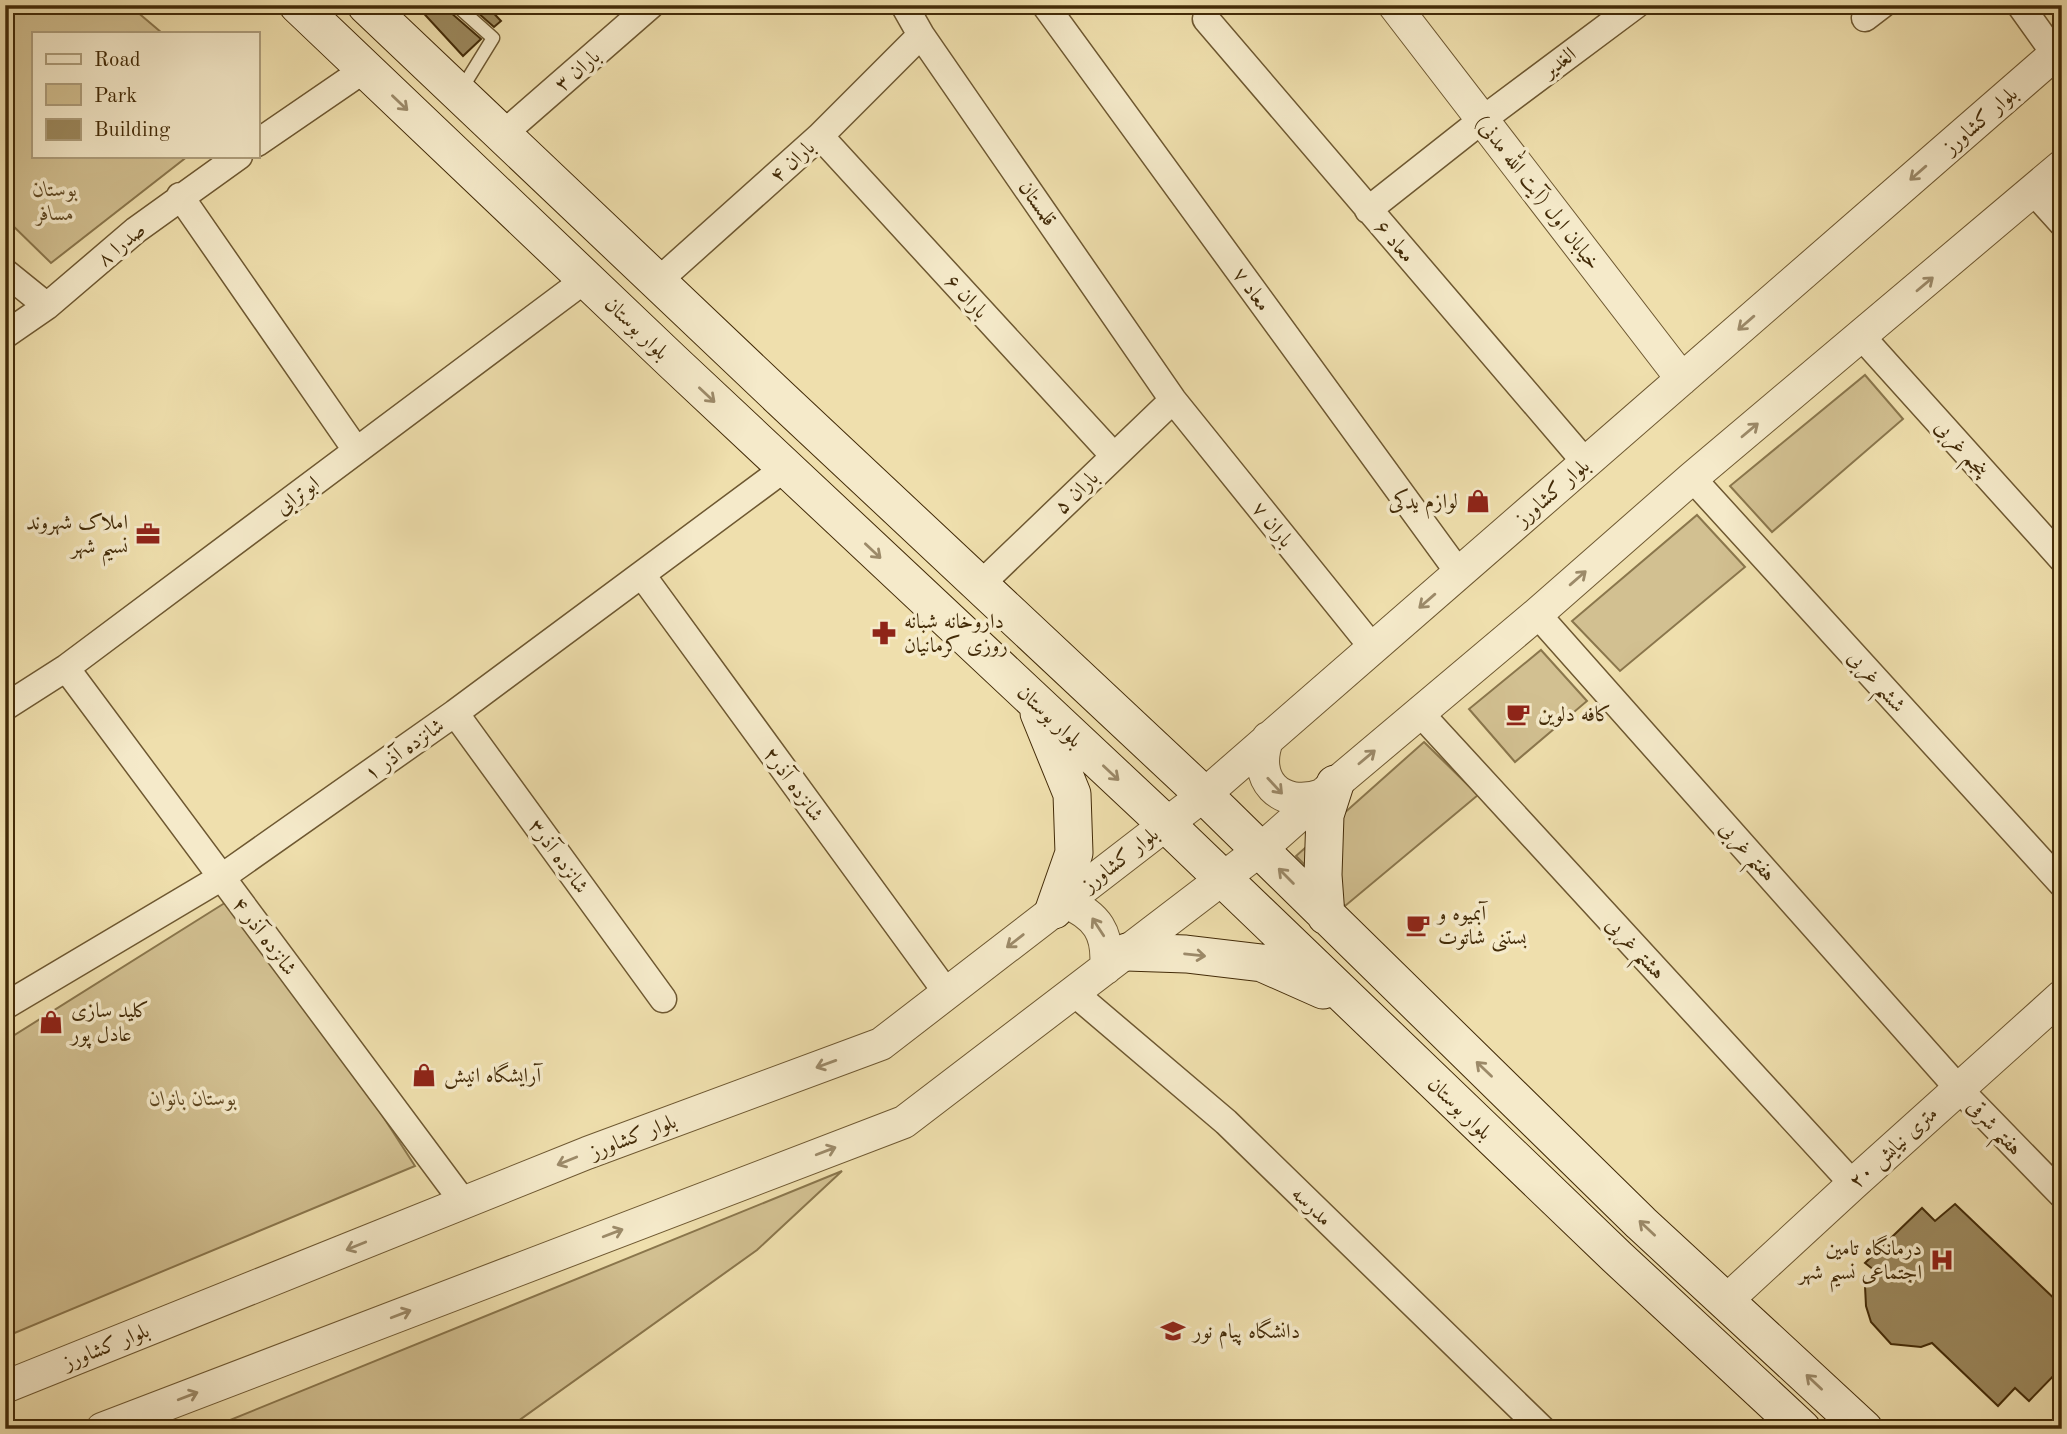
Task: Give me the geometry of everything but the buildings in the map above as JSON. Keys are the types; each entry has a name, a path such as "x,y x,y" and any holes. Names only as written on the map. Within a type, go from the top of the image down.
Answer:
{"main road":[{"name":"بلوار بوستان","path":"298,5 785,468 1166,824 1618,1258 1802,1429"},
{"name":"بلوار بوستان","path":"366,5 1204,795 1641,1223 1864,1429"},
{"path":"672,361 705,327"},
{"path":"1035,702 1072,794 1074,853 1060,906"},
{"path":"1326,916 1323,875 1325,815 1329,790"},
{"path":"1117,960 1186,954 1262,963 1349,1002"}],"street":[{"name":"باران ۳","path":"502,135 651,5"},
{"name":"قلمستان","path":"904,5 921,35 1173,400"},
{"name":"معاد ۷","path":"1045,5 1459,573"},
{"name":"خیابان اول (آیت الله مدنی)","path":"1394,5 1682,379"},
{"name":"الغدیر","path":"1368,210 1482,120 1636,5"},
{"path":"2020,5 2059,51"},
{"name":"معاد ۶","path":"1206,19 1586,463"},
{"name":"باران ۴","path":"657,282 820,136 921,35"},
{"name":"بلوار کشاورز","path":"5,1387 600,1148 881,1044 1204,795 2059,51"},
{"path":"259,142 365,69"},
{"name":"باران ۶","path":"820,136 1114,456"},
{"name":"صدرا ۸","path":"5,335 47,306 136,230 236,158"},
{"path":"102,1429 904,1122 1260,850 1692,478 2062,166"},
{"path":"2033,191 2062,223"},
{"path":"180,197 356,450"},
{"path":"5,272 47,306"},
{"name":"ابوترابی","path":"5,707 66,668 586,279"},
{"name":"پنجم غربی","path":"1861,337 2062,559"},
{"name":"باران ۵","path":"979,585 1173,400"},
{"name":"باران ۷","path":"1173,400 1373,648"},
{"name":"شانزده آذر ۱","path":"5,1006 222,877 455,713 785,468"},
{"name":"ششم غربی","path":"1692,478 2062,884"},
{"name":"شانزده آذر۲","path":"642,575 947,993"},
{"name":"هفتم غربی","path":"1537,614 1958,1088"},
{"name":"شانزده آذر ۴","path":"66,668 464,1203"},
{"name":"شانزده آذر۳","path":"455,713 663,999"},
{"name":"هشتم غربی","path":"1420,713 1853,1184"},
{"path":"1268,738 1262,752 1263,767 1268,782 1278,793 1292,799 1308,800 1329,790"},
{"path":"1060,906 1080,908 1094,919 1103,934 1108,951 1117,960"},
{"name":"مدرسه","path":"1073,992 1226,1122 1542,1429"},
{"name":"۲۰ متری نیایش","path":"1726,1301 2062,996"},
{"name":"هفتم شرقی","path":"1958,1088 2062,1195"}],"lane":[{"path":"456,5 493,38 459,93"}],"green space":[{"name":"بوستان مسافر","path":"5,5 129,5 161,32 32,32 32,158 185,158 51,263 5,218"},
{"path":"1865,375 1903,419 1772,532 1730,486"},
{"path":"1697,515 1745,567 1620,671 1572,621"},
{"path":"1541,650 1587,701 1515,762 1469,709"},
{"path":"1424,742 1478,795 1345,906 1296,856"},
{"name":"بوستان بانوان","path":"239,894 415,1166 5,1337 5,1041"},
{"path":"842,1171 757,1250 507,1429 208,1429"}],"place":[{"name":"لوازم یدکی","path":"1478,501"},
{"name":"املاک شهروند نسیم شهر","path":"148,534"},
{"name":"داروخانه شبانه روزی کرمانیان","path":"884,633"},
{"name":"کافه دلوین","path":"1518,714"},
{"name":"آبمیوه و بستنی شاتوت","path":"1418,925"},
{"name":"کلید سازی عادل پور","path":"51,1022"},
{"name":"آرایشگاه انیش","path":"424,1075"},
{"name":"درمانگاه تامین اجتماعی نسیم شهر","path":"1942,1260"},
{"name":"دانشگاه پیام نور","path":"1173,1331"}]}
